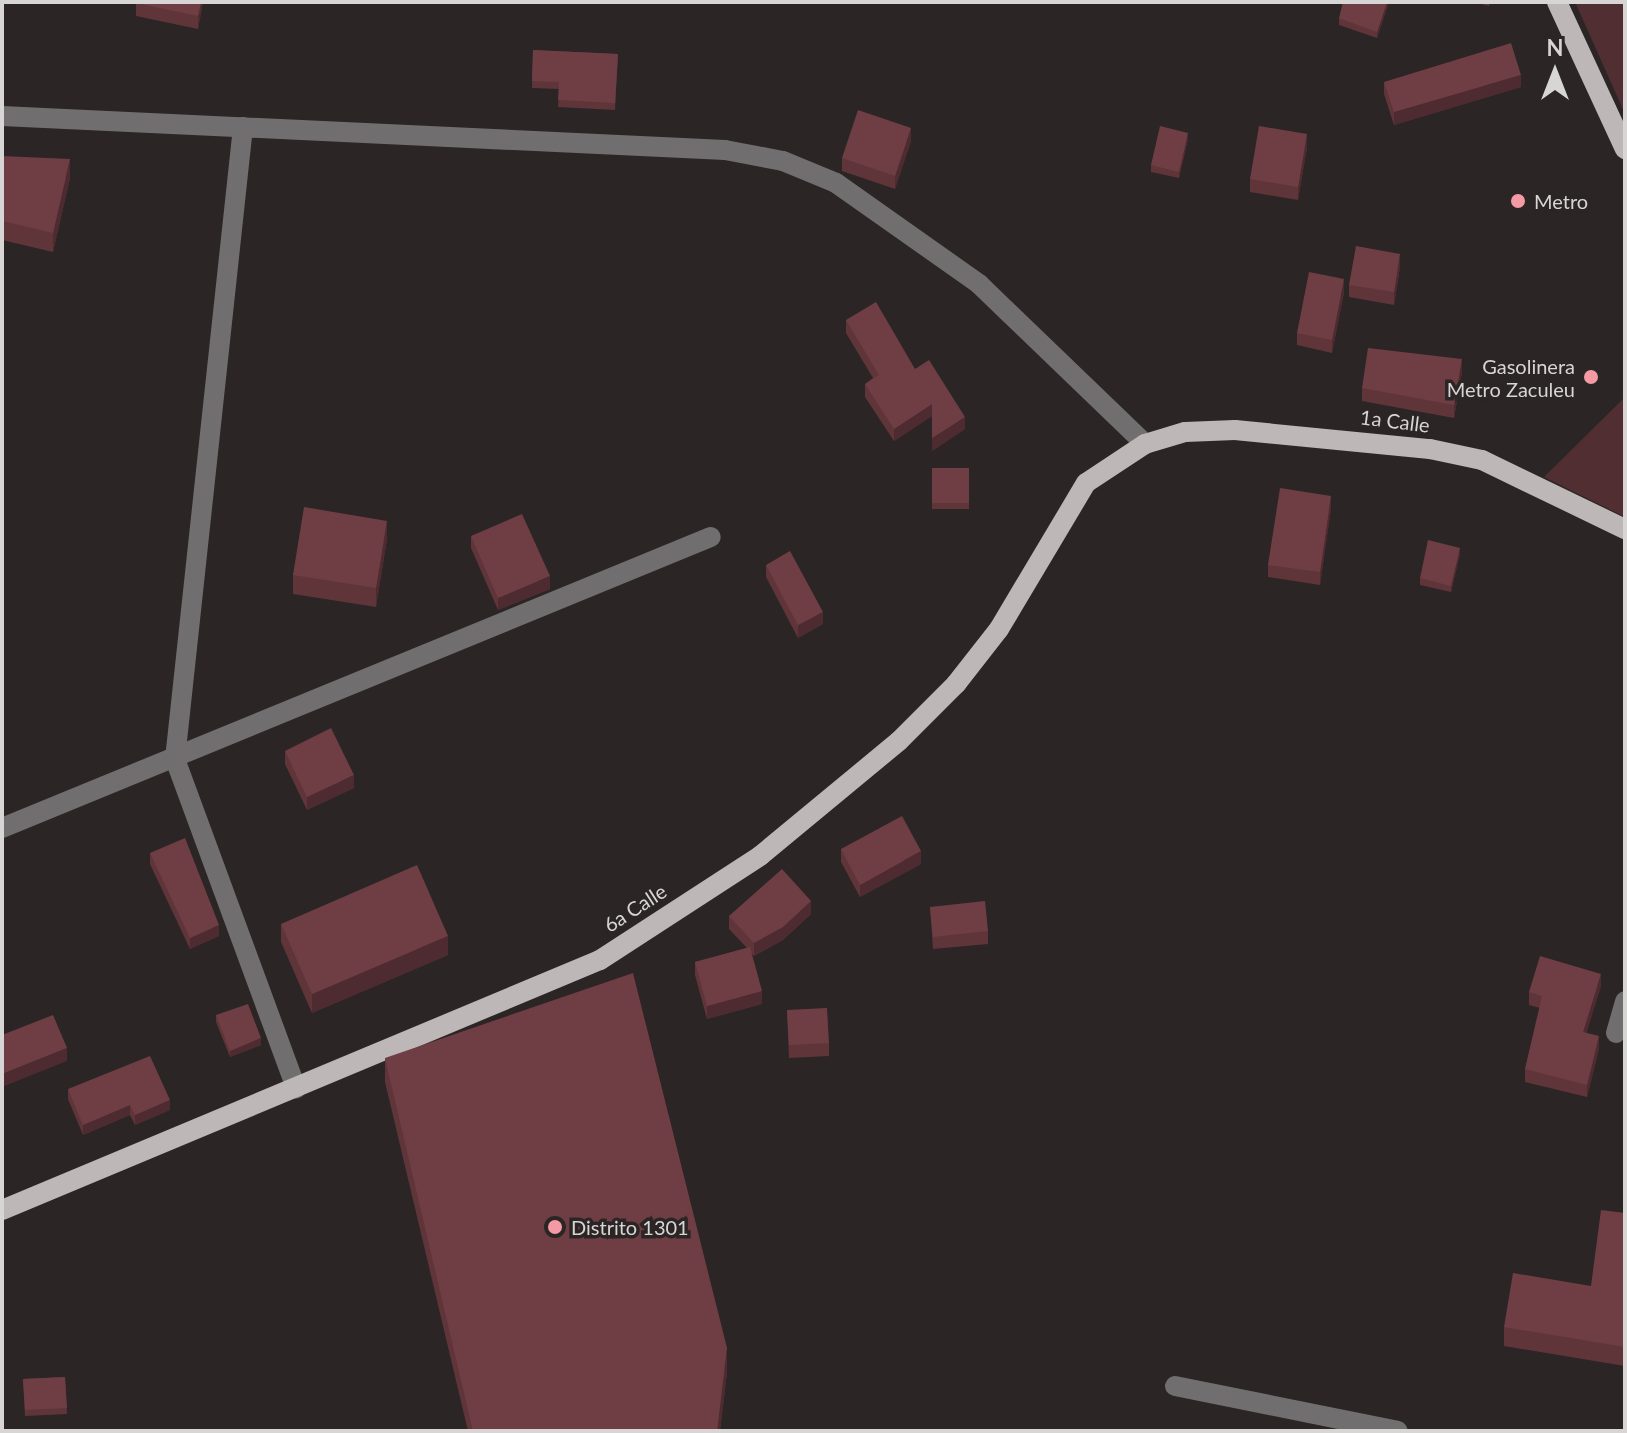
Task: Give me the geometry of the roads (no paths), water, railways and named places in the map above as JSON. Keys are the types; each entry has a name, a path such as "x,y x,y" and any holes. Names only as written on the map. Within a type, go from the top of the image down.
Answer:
{"main road":[{"path":"1557,2 1625,149"},
{"name":"1a Calle","path":"1145,444 1185,432 1235,430 1430,449 1482,460 1625,529"},
{"name":"6a Calle","path":"2,1210 600,960 760,856 899,741 956,684 999,629 1086,483 1145,444"}],"street":[{"path":"2,116 725,150 783,161 836,183 979,284 1145,444"},
{"path":"243,127 175,759 296,1088"},
{"path":"2,828 711,537"},
{"path":"1616,1033 1625,1001"},
{"path":"1175,1386 1398,1431"}],"place":[{"name":"Metro","path":"1518,201"},
{"name":"Gasolinera Metro Zaculeu","path":"1591,377"},
{"name":"Distrito 1301","path":"555,1227"}]}
